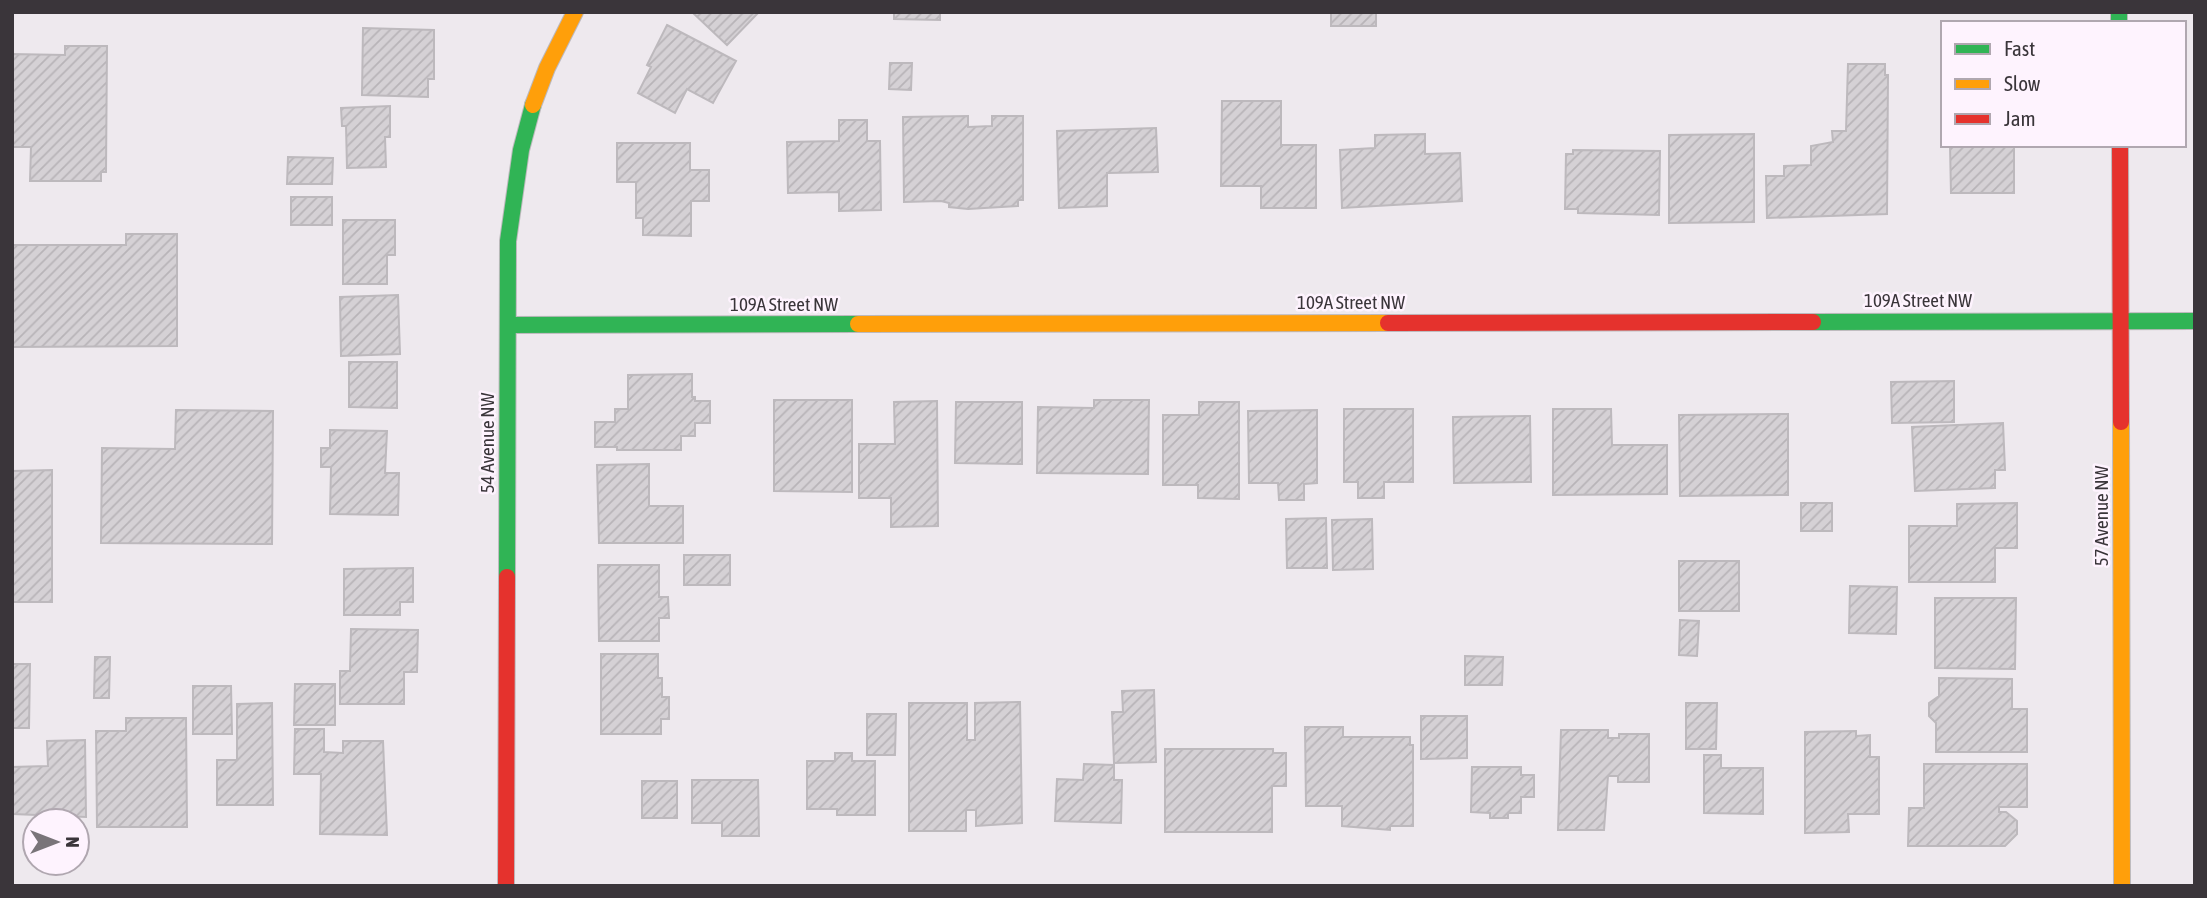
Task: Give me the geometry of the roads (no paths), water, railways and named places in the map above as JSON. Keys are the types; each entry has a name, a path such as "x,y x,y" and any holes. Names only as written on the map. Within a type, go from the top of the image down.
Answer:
{"street":[{"name":"54 Avenue NW","path":"506,886 508,241 521,143 543,75 575,12"},
{"name":"57 Avenue NW","path":"2120,147 2122,886"},
{"name":"109A Street NW","path":"508,325 2195,321"}]}
